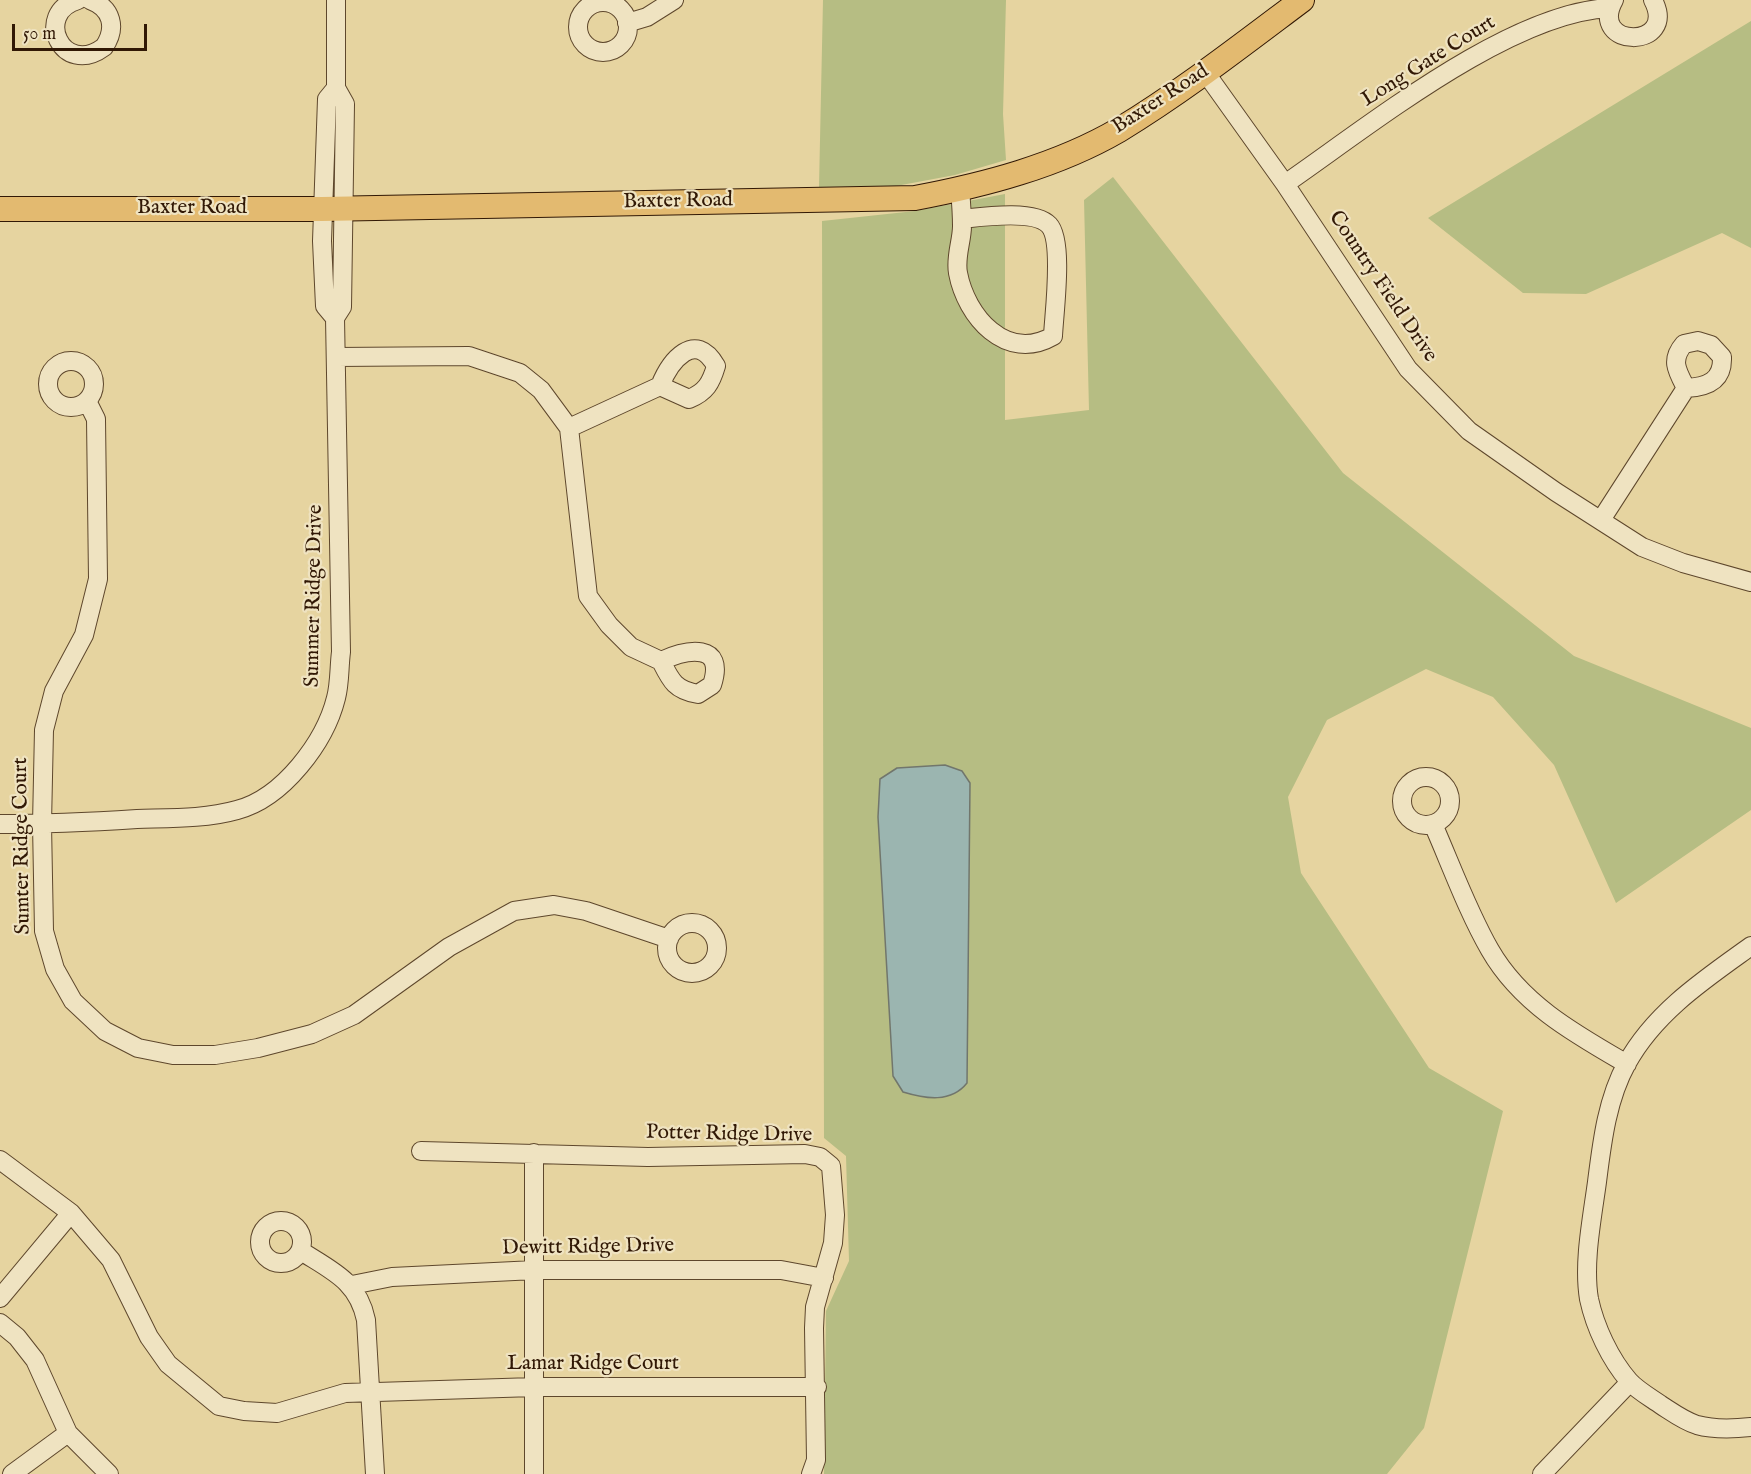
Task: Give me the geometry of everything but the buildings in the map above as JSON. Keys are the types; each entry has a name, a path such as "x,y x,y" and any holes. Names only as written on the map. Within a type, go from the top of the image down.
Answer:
{"main road":[{"name":"Baxter Road","path":"0,209 333,209 915,198 960,189 1045,163 1083,148 1118,130 1205,72 1302,0"}],"street":[{"path":"78,0 64,7 58,14 55,30 63,48 72,54 86,56 104,47 112,29 108,14 100,4 90,0"},
{"name":"Summer Ridge Drive","path":"0,824 200,816 239,810 273,792 296,771 320,737 336,697 341,652 335,318 342,307 333,209 345,104 336,88 336,0"},
{"path":"627,23 647,17 674,0"},
{"name":"Long Gate Court","path":"1285,184 1417,93 1479,54 1518,34 1587,9 1612,4 1609,16 1616,31 1623,36 1639,38 1646,35 1657,22 1657,7 1653,0"},
{"name":"Country Field Drive","path":"1205,72 1285,184 1408,369 1442,406 1494,450 1642,547 1683,563 1751,582"},
{"path":"960,189 962,219 957,271 964,294 979,320 990,332 1007,342 1026,345 1053,336 1058,272 1053,236 1048,224 1036,218 1017,215 962,219"},
{"path":"336,357 469,356 520,373 541,390 569,428 588,596 609,625 631,647 661,660"},
{"path":"569,428 660,386"},
{"path":"1601,520 1686,388"},
{"name":"Sumter Ridge Court","path":"87,401 96,419 98,579 84,635 54,691 44,730 42,824 44,931 55,969 73,1001 105,1031 138,1048 173,1055 215,1055 258,1048 312,1034 354,1015 449,947 514,911 554,905 586,911 669,939"},
{"path":"1433,824 1490,950 1509,977 1554,1019 1627,1064"},
{"path":"1751,946 1691,989 1647,1033 1627,1064 1614,1095 1603,1137 1587,1271 1590,1300 1601,1333 1614,1360 1630,1383 1672,1413 1695,1425 1720,1429 1751,1427"},
{"name":"Potter Ridge Drive","path":"421,1151 648,1157 788,1154 820,1157 831,1166 835,1215 833,1244 815,1307 816,1460 811,1474"},
{"path":"534,1153 534,1474"},
{"name":"Lamar Ridge Court","path":"0,1160 71,1213 111,1260 149,1337 168,1364 219,1406 244,1411 276,1413 345,1393 534,1387 817,1388"},
{"path":"0,1298 71,1213"},
{"path":"301,1251 352,1285 363,1302 375,1474"},
{"name":"Dewitt Ridge Drive","path":"352,1285 382,1278 535,1270 782,1270 824,1278"},
{"path":"0,1323 17,1337 36,1360 68,1433 109,1474"},
{"path":"1542,1474 1630,1383"},
{"path":"12,1474 68,1433"}],"green space":[{"path":"823,0 1006,0 1003,114 1006,160 955,175 896,186 819,187"},
{"path":"1751,21 1751,248 1722,233 1586,294 1523,293 1428,218"},
{"path":"1113,177 1343,473 1574,656 1751,728 1751,810 1616,903 1554,765 1493,697 1426,669 1327,720 1288,797 1301,873 1429,1068 1503,1111 1424,1428 1387,1474 824,1474 826,1311 849,1261 846,1156 824,1138 822,221 915,211 1005,194 1005,420 1089,410 1084,200","holes":["880,779 970,783 967,1083 903,1092 893,1075 878,817"]}],"water":[{"path":"945,765 962,771 970,783 967,1083 953,1094 929,1098 903,1092 893,1076 878,817 880,779 897,768"}]}
